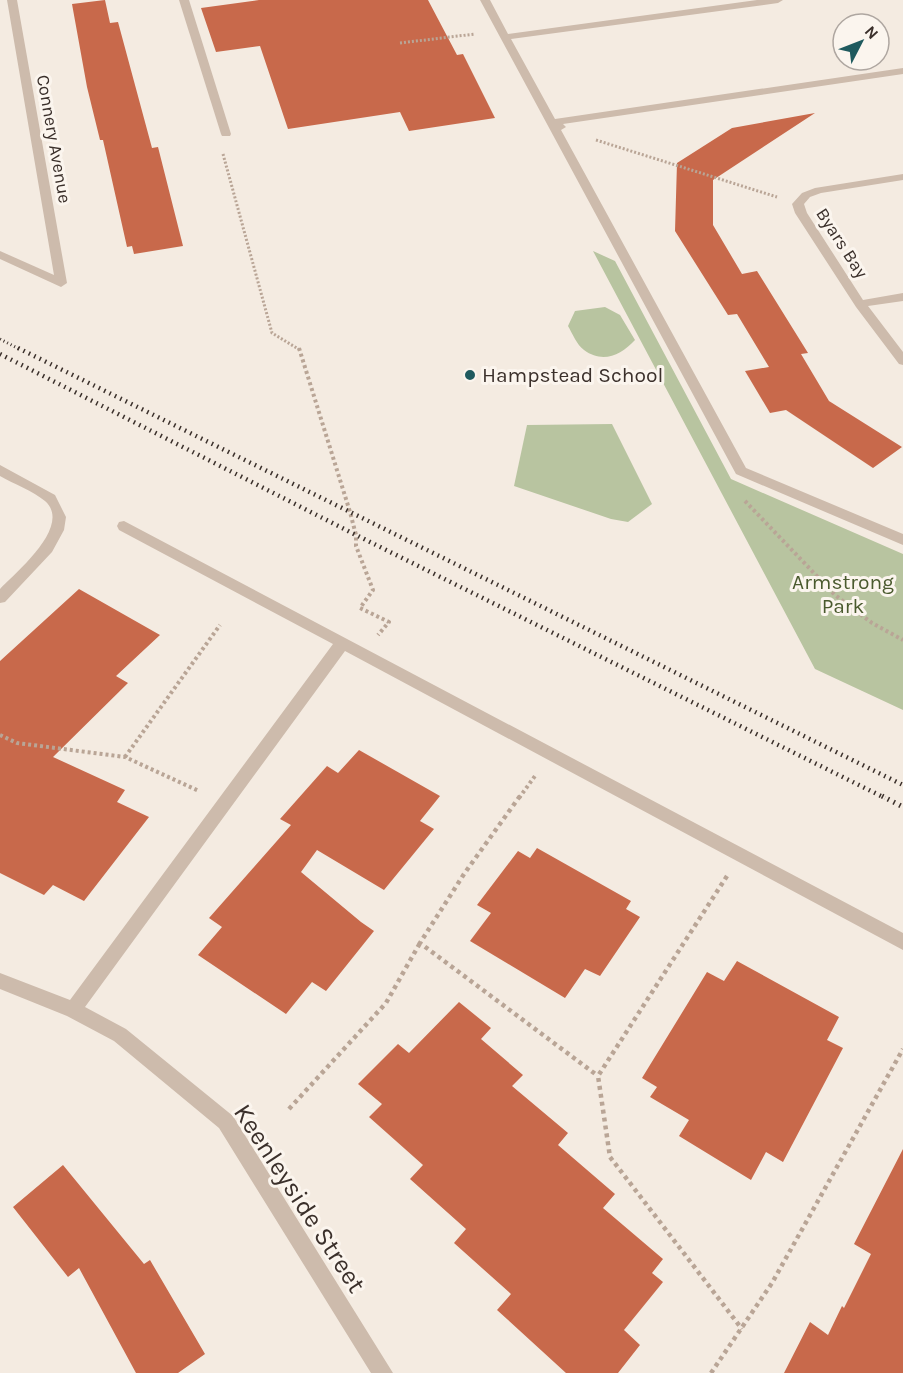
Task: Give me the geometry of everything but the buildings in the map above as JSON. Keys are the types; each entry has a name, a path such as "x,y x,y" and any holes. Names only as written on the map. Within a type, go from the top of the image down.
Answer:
{"street":[{"name":"Connery Avenue","path":"0,255 61,283 12,0"},
{"path":"184,0 226,134"},
{"path":"485,0 741,471 903,540"},
{"path":"505,37 777,0"},
{"path":"553,122 903,71"},
{"path":"553,122 569,132"},
{"name":"Byars Bay","path":"903,177 819,190 806,195 798,204 801,213 860,304 903,361"},
{"path":"860,304 903,297"},
{"path":"0,470 50,498 56,505 59,523 53,540 47,548 0,598"},
{"path":"124,526 903,942"},
{"path":"73,1010 342,643"},
{"name":"Keenleyside Street","path":"0,981 73,1010 120,1035 226,1122 382,1373"}],"path":[{"path":"400,43 479,33"},
{"path":"569,132 798,204"},
{"path":"222,152 272,333 300,348 356,535 356,546 373,590 360,608 388,622 376,638"},
{"path":"746,473 736,490 751,508 835,595 872,623 903,640"},
{"path":"125,757 220,626"},
{"path":"0,735 17,743 125,757 225,803"},
{"path":"289,1109 386,1004 420,943 464,874 551,754"},
{"path":"741,855 598,1076 610,1157 742,1329"},
{"path":"420,943 598,1076"},
{"path":"711,1373 772,1283 903,1049"}],"green space":[{"name":"Armstrong Park","path":"593,251 615,261 731,479 903,554 903,710 815,669"},
{"path":"605,307 620,315 635,340 624,350 605,357 591,354 581,348 568,326 575,311"},
{"path":"612,424 652,504 628,522 611,519 514,486 527,425"}],"railway":[{"path":"0,339 21,350"},
{"path":"18,348 903,785"},
{"path":"0,354 356,535 885,798"},
{"path":"882,796 903,807"}],"place":[{"name":"Hampstead School","path":"470,375"}]}
